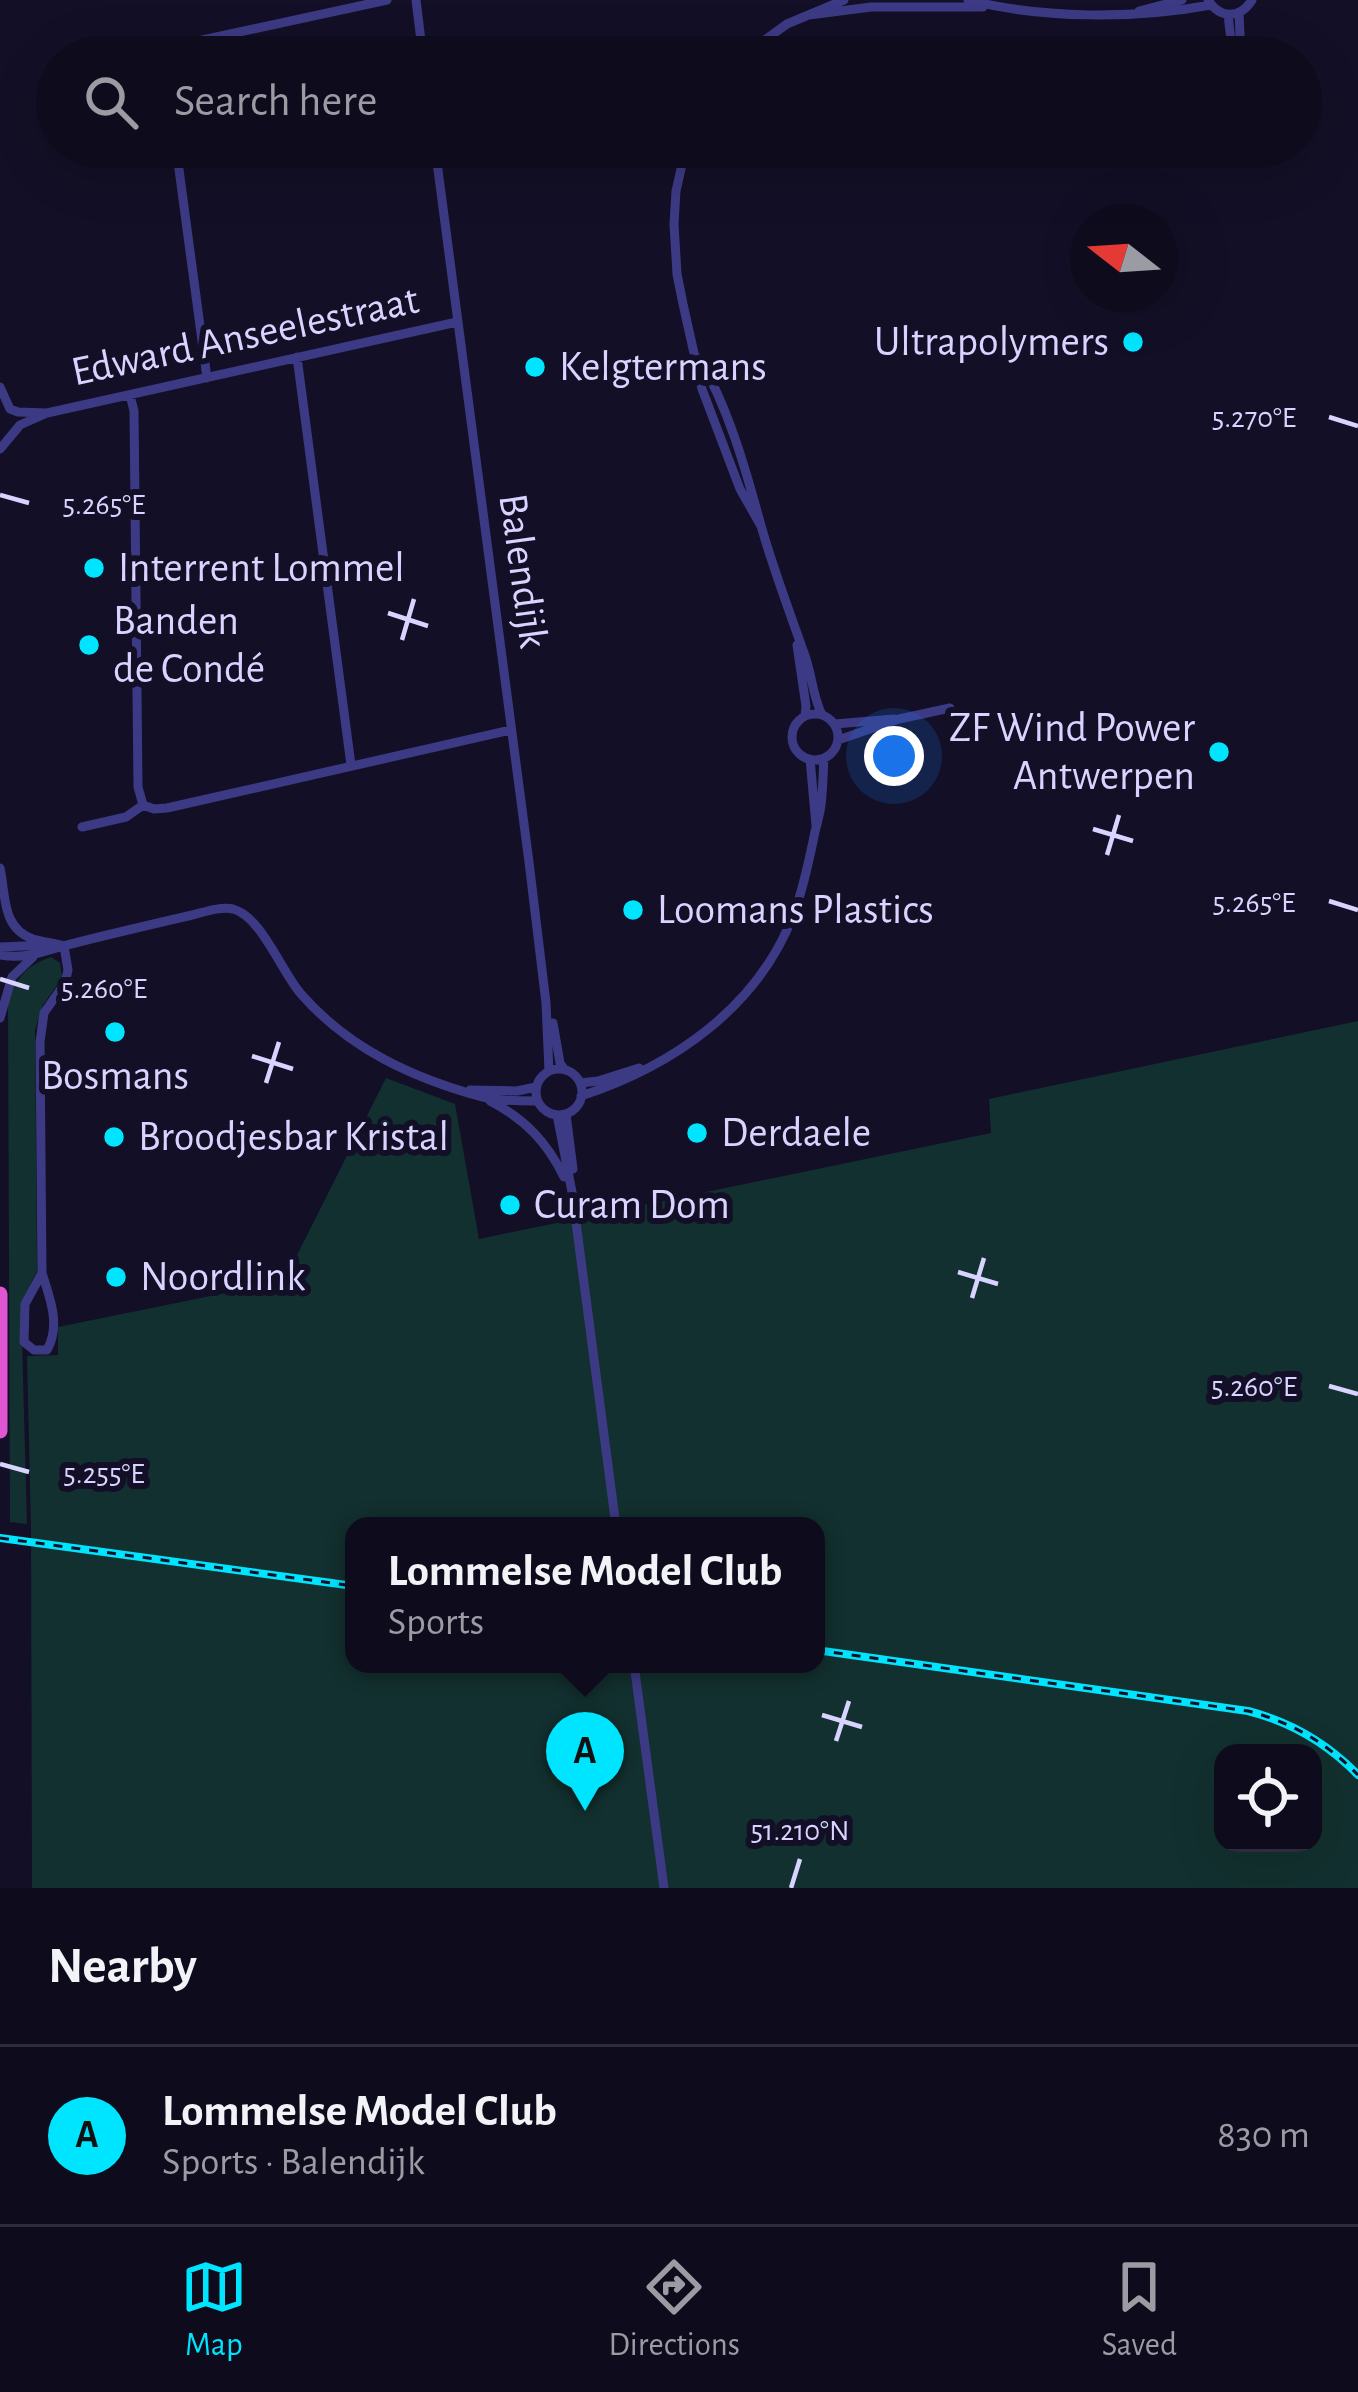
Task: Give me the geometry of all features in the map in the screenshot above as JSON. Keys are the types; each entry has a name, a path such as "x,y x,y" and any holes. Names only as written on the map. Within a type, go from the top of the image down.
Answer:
{"highway":[{"path":"0,1294 0,1431"}],"street":[{"path":"221,36 387,0"},
{"path":"416,0 420,36"},
{"path":"770,36 844,0"},
{"path":"968,0 992,6"},
{"path":"1134,13 1182,0"},
{"path":"1233,14 1252,0"},
{"path":"809,15 899,3 1070,13 1167,13 1210,3 1233,14"},
{"path":"1233,14 1235,36"},
{"path":"179,168 207,378"},
{"name":"Balendijk","path":"438,168 546,1003 549,1071"},
{"path":"681,168 674,224 677,274 695,350 713,385 727,438 751,486 822,715 835,724 899,719"},
{"name":"Edward Anseelestraat","path":"0,449 20,425 47,413 458,322"},
{"path":"297,357 351,765"},
{"name":"Edward Anseelestraat","path":"0,387 10,409 47,413"},
{"path":"130,395 134,411 137,787 143,805"},
{"path":"796,634 805,716"},
{"path":"838,740 950,708"},
{"path":"822,715 798,721 792,735 796,750 810,759 824,758 838,740 835,724"},
{"path":"143,805 167,808 511,730"},
{"path":"581,1096 612,1086 710,1029 761,974 793,916 804,884 822,799 824,758"},
{"path":"810,759 816,826"},
{"path":"82,827 126,817 143,805"},
{"path":"0,868 5,909 13,924 28,937 64,946"},
{"path":"0,1018 12,977 35,956 211,911 240,912 255,922 301,993 338,1029 394,1066 482,1097 520,1120 554,1154 572,1192"},
{"path":"0,951 64,946"},
{"path":"42,1273 25,1304 24,1342 34,1350 51,1346 54,1332 42,1273 40,1042 44,1013 65,983 64,946"},
{"path":"0,951 35,956"},
{"name":"Balendijk","path":"546,1003 565,1070"},
{"path":"580,1083 650,1066"},
{"path":"464,1090 518,1091 536,1087 549,1071 565,1070 580,1083 581,1096 576,1107 562,1115 545,1111 537,1101 536,1087"},
{"path":"482,1097 537,1101"},
{"path":"562,1115 615,1517"},
{"path":"635,1673 664,1888"}],"green space":[{"path":"51,957 60,963 62,978 43,1005 35,1030 37,1271 21,1303 27,1524 10,1522 8,1004 23,974"},
{"path":"1358,1021 1358,1888 32,1888 27,1356 58,1355 58,1327 284,1281 386,1078 455,1104 479,1239 991,1133 989,1099"}],"railway":[{"path":"0,1538 345,1585"},
{"path":"825,1651 1248,1711 1308,1735 1358,1775"}],"place":[{"name":"Ultrapolymers","path":"1133,342"},
{"name":"Kelgtermans","path":"535,367"},
{"name":"Interrent Lommel","path":"94,568"},
{"name":"Banden de Condé","path":"89,645"},
{"name":"ZF Wind Power Antwerpen","path":"1219,752"},
{"name":"Loomans Plastics","path":"633,910"},
{"name":"Bosmans","path":"115,1032"},
{"name":"Derdaele","path":"697,1133"},
{"name":"Broodjesbar Kristal","path":"114,1137"},
{"name":"Curam Dom","path":"510,1205"},
{"name":"Noordlink","path":"116,1277"},
{"name":"Lommelse Model Club","path":"585,1811"}]}
